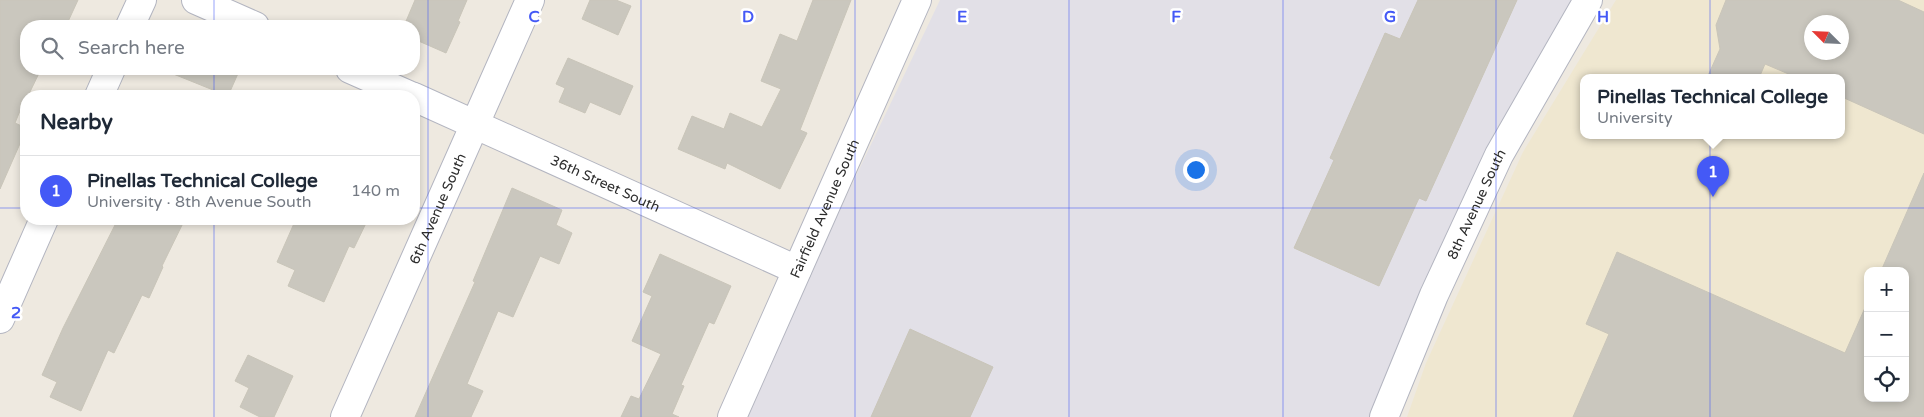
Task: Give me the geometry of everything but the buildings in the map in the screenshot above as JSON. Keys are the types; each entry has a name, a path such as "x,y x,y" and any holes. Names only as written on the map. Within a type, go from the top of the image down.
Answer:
{"street":[{"path":"133,20 142,0"},
{"path":"196,0 241,20"},
{"name":"6th Avenue South","path":"344,417 530,0"},
{"name":"Fairfield Avenue South","path":"732,417 917,0"},
{"name":"8th Avenue South","path":"1384,417 1434,295 1499,155 1588,0"},
{"path":"102,90 108,75"},
{"name":"36th Street South","path":"363,75 396,90"},
{"name":"36th Street South","path":"420,100 797,270"},
{"path":"0,319 41,225"}],"shaded area":[{"path":"940,0 1572,0 1487,148 1421,289 1369,417 748,417 833,224"},
{"path":"1616,0 1924,0 1924,417 1407,417 1426,363 1523,152"}],"place":[{"name":"Pinellas Technical College","path":"1713,197"}]}
